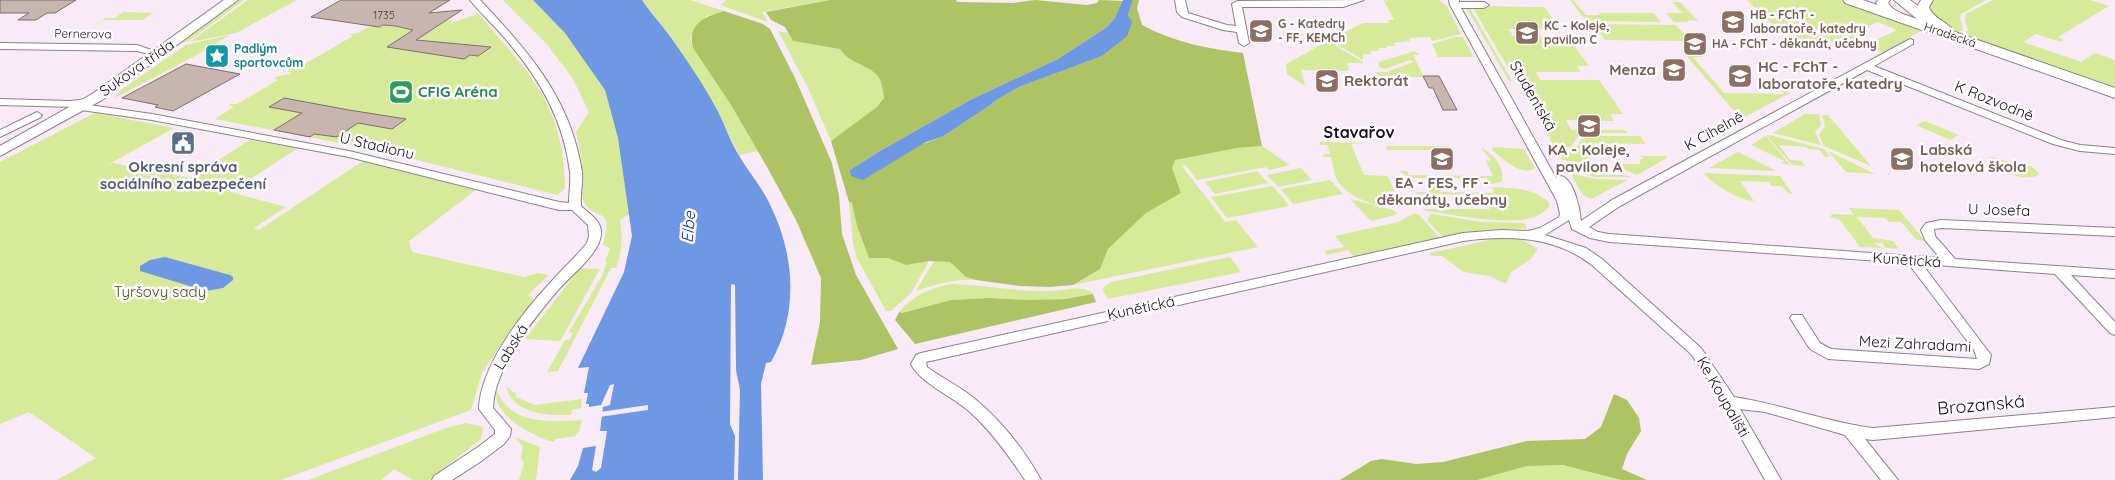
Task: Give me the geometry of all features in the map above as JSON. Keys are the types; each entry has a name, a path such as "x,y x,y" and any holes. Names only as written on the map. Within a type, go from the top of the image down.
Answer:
{"main road":[{"name":"Hradecká","path":"1850,0 2115,93"},
{"name":"Hradecká","path":"1901,0 1925,19 2051,70"}],"street":[{"name":"Sukova třída","path":"0,143 104,93 220,0"},
{"name":"Sukova třída","path":"150,55 232,0"},
{"path":"475,0 533,64 558,105 573,156 577,184 575,207"},
{"path":"1180,0 1182,12 1185,16 1222,27 1240,29"},
{"path":"1244,43 1236,7 1239,3 1343,4 1359,0"},
{"path":"1457,2 1484,5 1481,0"},
{"path":"1884,0 1883,6 1888,11 1919,24"},
{"path":"1927,0 1923,7 1924,13 1932,21 1945,28"},
{"name":"Studentská","path":"1457,2 1570,194 1570,210 1580,228 1589,236 1589,241 1585,245"},
{"name":"K Cihelně","path":"1580,228 1616,203 1910,42"},
{"name":"Pernerova","path":"0,46 133,48 150,55"},
{"name":"K Rozvodně","path":"1866,66 2057,142 2080,148 2115,151"},
{"name":"Sukova třída","path":"0,152 39,131 80,104 104,93"},
{"name":"U Stadionu","path":"104,93 170,120"},
{"name":"U Stadionu","path":"0,102 80,104 170,120 349,154 559,206 575,207"},
{"path":"0,134 37,115"},
{"path":"1564,245 1550,237 1547,231 1551,226 1564,219 1570,210 1594,210 1616,203"},
{"name":"Labská","path":"440,480 498,441 503,431 486,409 486,395 489,384 505,355 538,307 588,249 595,237 595,227 591,220 575,207"},
{"name":"Kunětická","path":"1032,480 993,427 978,412 959,395 921,370 918,364 921,358 1463,236 1530,234 1542,232 1551,226 1564,223 1604,238 2115,274"},
{"name":"U Josefa","path":"1952,263 1929,237 1927,230 1930,226 1947,224 2115,232"},
{"name":"Kunětická","path":"1530,234 1564,245 1600,243 1699,246"},
{"name":"Ke Koupališti","path":"1564,245 1582,251 1597,262 1696,351 1707,364 1729,402 1755,455 1772,480"},
{"name":"Ke Koupališti","path":"1585,245 1597,262"},
{"name":"Mezi Zahradami","path":"1797,318 1817,349 1828,354 1969,364 1978,364 1984,361 1984,355 1979,347 1912,260"},
{"path":"2059,270 2115,330"},
{"name":"Brozanská","path":"1729,402 1765,407 1850,431 1873,434 2115,412"},
{"path":"1850,431 1890,480"}],"green space":[{"path":"238,0 244,0 189,41 176,44"},
{"path":"248,0 297,0 236,33 190,42"},
{"path":"503,0 533,0 556,22 586,60 605,90 618,138 629,214 620,220 622,238 620,256 616,268 611,268 558,371 547,372 565,340 569,340 573,333 569,332 602,276 610,248 603,245 606,232 605,218 589,208 584,202 582,193 582,163 576,132 589,112 572,77 549,46"},
{"path":"642,0 690,0 724,11 707,16 690,38 693,48 731,105 758,151 739,155 715,106 676,44"},
{"path":"727,0 830,0 762,12 768,22 720,5"},
{"path":"830,0 956,0 957,2 1013,3 1035,0 1087,5 1097,3 1099,0 1124,1 1115,18 1107,27 1058,59 972,99 850,170 942,137 1019,87 1102,56 1129,19 1128,15 1133,0 1139,0 1137,8 1142,25 1154,31 1191,44 1243,53 1262,146 1237,148 1175,160 1172,168 1181,193 1146,213 1108,249 1100,269 1073,285 1049,287 1020,286 966,277 950,262 929,261 906,265 888,258 869,258 857,226 852,203 849,202 831,141 877,107 884,98 880,80 875,73 849,58 840,49 793,41 785,27 771,20 766,12"},
{"path":"1439,0 1447,6 1461,34 1432,41 1430,37 1409,38 1410,41 1394,43 1395,46 1378,48 1379,51 1363,54 1363,60 1338,45 1336,37 1363,23 1389,23 1388,20 1394,20 1384,1"},
{"path":"1570,0 1573,0 1586,15 1598,15 1600,13 1654,13 1661,22 1586,21"},
{"path":"1747,0 1838,0 1922,30 1883,53 1868,48 1863,42 1870,43 1897,30 1877,22 1855,33 1861,35 1850,42 1805,42 1781,33"},
{"path":"1935,0 1986,0 1961,14 1963,30 1958,32 1950,28 1928,10 1930,3"},
{"path":"1993,0 2090,0 2109,6 2058,37 2064,40 2061,42 2036,34 2023,42 2081,62 2095,53 2115,60 2115,90 1964,34 1968,30 1965,21 1966,14"},
{"path":"1672,2 1680,2 1698,21 1674,22 1666,13 1683,13"},
{"path":"1475,6 1544,7 1553,19 1546,22 1551,29 1509,29 1513,36 1568,37 1589,66 1577,66 1581,72 1536,72 1540,80 1599,80 1623,114 1610,114 1614,121 1566,120 1571,130 1625,130 1628,133 1587,133 1578,137 1571,147 1556,149 1473,8"},
{"path":"1467,9 1471,10 1512,81 1509,81"},
{"path":"724,11 763,24 770,29 795,78 832,163 839,196 842,234 856,275 898,349 861,360 811,365 820,322 821,278 796,220 767,167 731,105 693,48 692,33 695,27 704,19"},
{"path":"123,12 153,13 142,20 104,20 95,25 106,18 115,18"},
{"name":"CFIG Aréna","path":"477,12 527,72 540,91 550,111 558,133 563,158 565,188 558,195 381,151 215,119 234,107 230,104 237,104 278,80 274,78 276,77 292,73 288,72 289,69 296,69 353,36 349,34 358,33 372,26 383,25 414,30 421,26 434,28 447,20 452,21 450,23 475,15"},
{"path":"1594,24 1676,25 1690,41 1605,40"},
{"path":"778,31 788,33 793,41 840,49 849,58 875,73 881,82 884,98 877,107 831,141 808,88"},
{"path":"230,35 193,57 115,98 121,90 186,45"},
{"path":"1455,37 1463,37 1474,57 1438,57 1432,44"},
{"path":"1333,38 1336,46 1364,63 1347,63 1349,70 1346,71 1301,70 1305,86 1287,74 1286,64"},
{"path":"1415,51 1419,55 1413,55 1424,77 1378,77 1376,72 1387,72 1414,62 1410,60 1385,69 1379,67 1379,62"},
{"path":"1683,52 1699,53 1703,57 1693,57 1724,93 1784,94 1781,90 1787,90 1790,93 1741,119"},
{"name":"Tyršovy sady","path":"95,113 174,128 102,168 113,163 190,178 250,140 298,148 230,192 286,207 254,228 259,230 363,161 476,190 409,241 412,252 524,277 538,273 549,275 528,295 533,298 532,302 482,373 471,410 281,480 57,480 96,458 29,412 0,424 0,162"},
{"path":"1805,114 1819,114 1821,125 1815,132 1821,145 1773,133"},
{"path":"1822,115 1828,115 1871,166 1824,146 1819,135 1825,126"},
{"path":"1925,121 1959,135 1950,140 1916,125"},
{"path":"1592,136 1640,136 1646,144 1594,143 1595,145 1582,146 1591,159 1585,160 1595,175 1623,175 1632,177 1595,177 1569,170 1566,166 1570,166 1566,160 1562,160 1558,152 1574,151 1581,140"},
{"path":"1766,136 1790,165 1781,163 1785,161 1751,145"},
{"path":"1767,136 1824,149 1830,157 1825,157 1820,150 1779,145 1790,160 1801,161 1805,166 1792,165"},
{"path":"1320,142 1369,143 1351,144 1364,175 1388,176 1400,206 1384,207 1375,205 1348,192 1337,180 1331,157 1324,157 1323,154 1330,154 1327,145 1320,145"},
{"path":"1262,146 1290,165 1269,170 1266,167 1197,180 1186,165 1182,166 1225,222 1236,220 1258,247 1073,285 1100,269 1108,249 1146,213 1180,193 1172,168 1174,160 1237,148"},
{"path":"1447,146 1448,150 1387,150 1386,147"},
{"path":"1495,147 1524,149 1535,168 1525,171 1513,166 1492,150"},
{"path":"1481,148 1486,150 1498,162 1502,172 1501,182 1490,184 1487,178 1410,178 1399,171 1407,171 1409,175 1493,176 1486,161 1491,160"},
{"path":"1828,151 1875,174 1846,172"},
{"path":"1738,152 1775,170 1776,171 1709,168"},
{"path":"1641,156 1666,156 1667,158 1637,175 1625,170 1621,164 1641,164 1639,159 1644,159"},
{"path":"1992,157 2023,163 2039,174 2029,177 2015,176 1985,162"},
{"path":"1301,168 1312,180 1278,187 1267,175"},
{"path":"1257,171 1268,183 1215,194 1205,182"},
{"path":"1570,173 1594,179 1628,180 1591,199 1583,195"},
{"path":"1704,173 1780,176 1793,194 1788,193 1782,186 1771,186 1769,182 1740,181 1754,201 1748,200 1726,191 1712,182"},
{"path":"1330,180 1343,194 1293,204 1281,189"},
{"path":"1273,186 1289,206 1227,218 1211,197"},
{"path":"1427,187 1439,187 1441,192 1494,193 1492,187 1515,189 1538,195 1550,204 1542,213 1529,218 1493,220 1473,218 1422,209 1490,209 1488,205 1500,205 1496,195 1416,194 1415,192 1429,192"},
{"path":"1350,199 1393,210 1397,213 1371,221"},
{"path":"849,202 852,203 857,226 870,258 888,258 906,265 929,261 911,293 891,311 886,311 856,256"},
{"path":"1849,208 1899,210 1925,241 1917,240 1901,222 1889,222 1886,218 1857,217 1873,238 1893,241 1899,249 1886,248 1882,243 1874,243 1882,248 1860,247 1839,219 1830,217 1832,214 1854,215"},
{"path":"1413,214 1418,214 1440,238 1354,257 1348,250 1327,255 1324,251 1344,247 1335,236 1398,222"},
{"path":"1432,214 1481,222 1523,223 1527,229 1495,229 1443,237 1428,221 1429,216"},
{"path":"1494,239 1521,239 1538,249 1531,259 1511,272 1506,284 1490,276 1464,272 1442,256 1431,256 1430,253"},
{"path":"1230,257 1241,272 1108,299 1103,291 1104,287 1111,282"},
{"path":"934,261 950,262 966,277 976,280 945,282 916,291"},
{"path":"580,268 600,269 560,341 525,339"},
{"path":"953,284 1039,291 1084,289 1093,294 1066,299 1027,300 990,298 951,300 899,312 917,296 938,287"},
{"path":"1093,294 1096,302 915,344 895,320 899,312 902,313 951,300 990,298 1027,300 1066,299"},
{"path":"506,386 516,394 516,397 535,405 582,399 581,408 572,410 571,415 531,411 515,402"},
{"path":"497,390 511,410 521,415 545,421 582,420 579,431 575,436 555,439 554,442 526,430 516,424 500,408"},
{"path":"1614,394 1627,400 1639,418 1641,431 1627,454 1622,469 1647,480 1621,480 1563,465 1527,466 1477,480 1340,480 1371,461 1382,459 1416,464 1443,462 1527,441 1585,439 1601,427"},
{"path":"466,423 483,427 481,439 429,480 413,480 394,469 381,480 308,480 446,428"},
{"path":"515,437 540,447 536,480 519,480 524,462 521,459 523,447"},
{"path":"1563,465 1621,480 1477,480 1527,466"}],"water":[{"name":"Elbe","path":"533,0 642,0 706,90 741,159 765,195 775,215 788,257 790,300 781,342 771,362 766,363 761,384 763,480 738,480 740,390 736,370 735,285 732,284 730,424 735,436 734,480 570,480 578,466 583,448 596,446 592,470 596,472 601,468 607,431 600,431 603,407 610,405 614,384 610,385 601,405 589,407 589,404 586,404 588,393 584,393 589,367 578,368 624,272 632,236 618,138 605,90 565,33"},
{"path":"1123,0 1133,0 1128,15 1132,22 1127,36 1102,56 1019,87 942,137 926,142 863,180 851,176 850,170 972,99 1058,59 1107,27 1115,18"},
{"path":"165,257 230,275 233,277 233,280 223,288 206,291 140,271 140,266 150,260"}],"pier":[{"path":"648,405 648,410 599,417 600,412"}],"building":[{"path":"0,0 76,0 55,13 47,13 36,20 18,20 29,13 0,13"},
{"path":"341,0 450,0 429,13 462,10 416,40 491,47 478,56 470,55 464,59 387,47 413,30 395,26 383,25 379,27 311,17"},
{"path":"186,64 240,74 173,111 155,107 158,105 122,98"},
{"path":"1423,76 1439,76 1457,110 1443,110 1433,88 1429,88"},
{"path":"284,98 406,119 392,129 358,123 337,137 314,134 310,137 274,130 302,113 269,107"}],"place":[{"name":"HB - FChT - laboratoře, katedry","path":"1733,22"},
{"name":"G - Katedry - FF, KEMCh","path":"1261,31"},
{"name":"KC - Koleje, pavilon C","path":"1527,33"},
{"name":"HA - FChT - děkanát, učebny","path":"1695,44"},
{"name":"Padlým sportovcům","path":"217,56"},
{"name":"Menza","path":"1674,70"},
{"name":"HC - FChT - laboratoře, katedry","path":"1740,76"},
{"name":"Rektorát","path":"1327,81"},
{"name":"CFIG Aréna","path":"401,92"},
{"name":"KA - Koleje, pavilon A","path":"1589,126"},
{"name":"Okresní správa sociálního zabezpečení","path":"183,143"},
{"name":"EA - FES, FF - děkanáty, učebny","path":"1442,159"},
{"name":"Labská hotelová škola","path":"1902,159"}],"district":[{"name":"Stavařov","path":"1359,132"}]}
